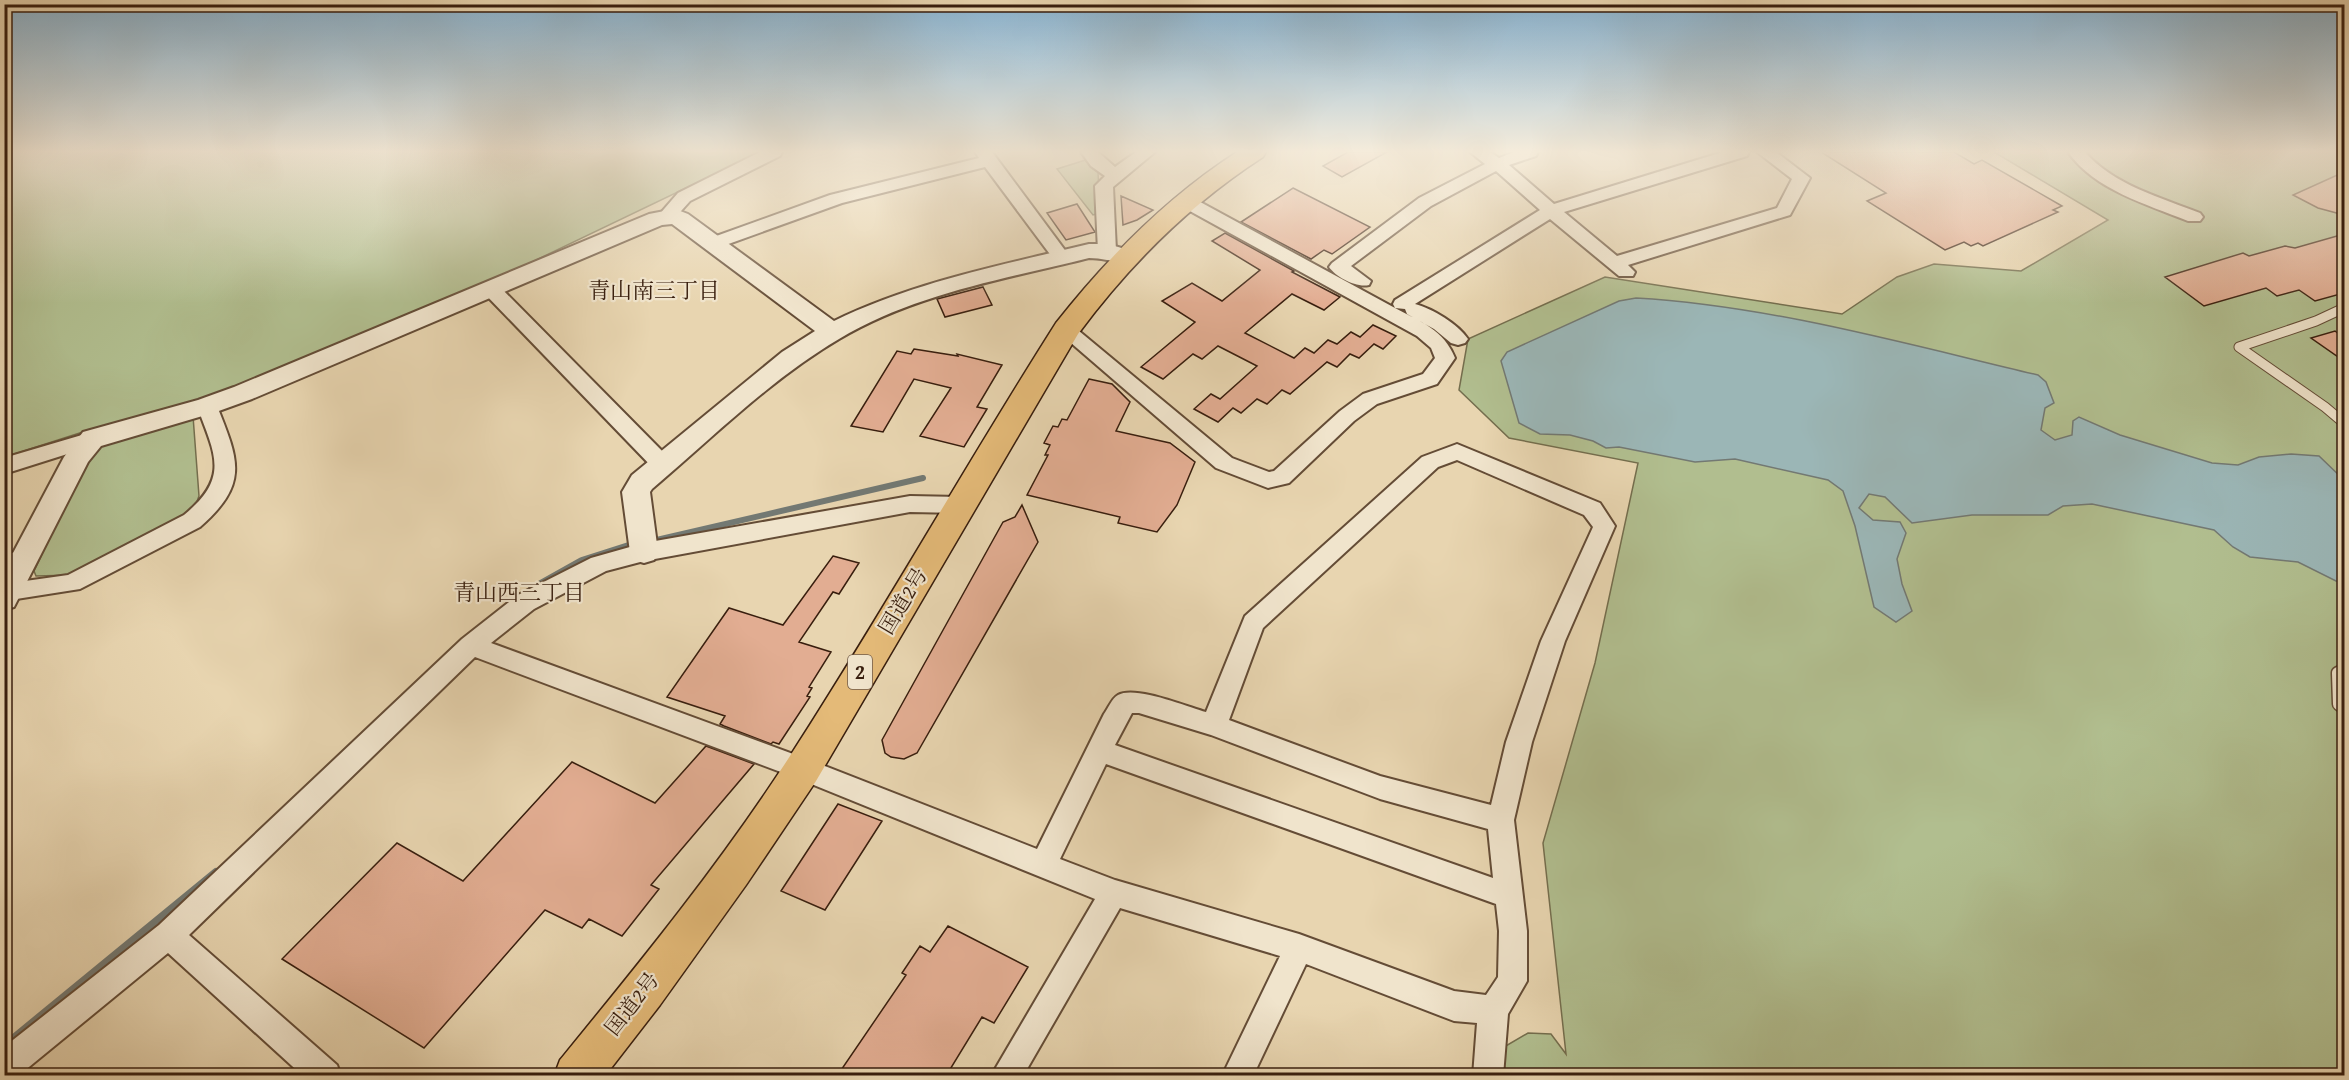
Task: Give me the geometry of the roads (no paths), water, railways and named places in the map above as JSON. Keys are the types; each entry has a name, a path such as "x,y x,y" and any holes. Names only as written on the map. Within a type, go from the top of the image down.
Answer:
{"highway":[{"name":"国道2号","path":"576,1076 645,990 732,872 803,769 1066,330 1094,292 1116,254 1183,202"}],"street":[{"path":"4,466 207,406 667,216 679,202"},
{"path":"714,243 827,202"},
{"path":"1020,202 1061,257"},
{"path":"644,552 636,492 642,482 791,358 832,332 874,311 932,290 1089,251 1116,254 1107,202"},
{"path":"1066,330 1224,463 1268,480 1281,477 1347,416 1370,399 1430,379 1445,358 1440,345 1424,332 1188,202"},
{"path":"1424,202 1338,267 1441,325 1458,339"},
{"path":"1540,202 1622,268 1784,211 1788,202"},
{"path":"1402,304 1550,211 1578,202"},
{"path":"2158,202 2194,218"},
{"path":"667,216 680,219 832,332"},
{"path":"491,290 663,465"},
{"path":"92,439 77,457 15,561 7,595 72,583 192,522 209,509 219,496 225,479 225,455 207,406"},
{"path":"1214,725 1253,623 1430,462 1457,452 1593,508 1604,526 1553,642 1519,741 1501,820 1513,931 1512,981 1493,1010 1488,1076"},
{"path":"4,1067 169,935 471,646 526,602 599,564 644,552 910,504 960,505"},
{"path":"471,646 803,769 1114,893 1299,948 1454,1006 1493,1010"},
{"path":"1044,865 1113,722 1125,704 1139,703 1214,725 1380,787 1501,820"},
{"path":"1099,750 1509,896"},
{"path":"1006,1076 1114,893"},
{"path":"169,935 326,1076"},
{"path":"1237,1076 1299,948"}],"lane":[{"path":"2344,308 2316,321 2239,347 2325,407 2344,423"},
{"path":"2344,670 2338,673 2339,704 2344,708"}],"water":[{"path":"1636,298 1687,302 1788,318 1889,339 2038,375 2046,382 2054,403 2045,408 2041,430 2055,440 2072,435 2073,421 2079,417 2120,435 2212,463 2238,465 2259,457 2291,454 2319,456 2344,480 2344,582 2336,581 2298,562 2250,557 2233,547 2214,530 2092,504 2063,506 2048,515 1972,515 1912,523 1885,497 1869,494 1859,508 1873,520 1900,522 1906,533 1897,559 1902,584 1912,611 1896,622 1874,607 1855,526 1843,491 1828,480 1735,459 1695,462 1619,447 1606,448 1593,441 1570,435 1540,434 1519,423 1501,361 1507,352 1619,301"}],"waterway":[{"path":"648,542 923,478"},
{"path":"626,547 637,544"},
{"path":"532,589 582,561 632,545"},
{"path":"4,1046 216,872"}],"district":[{"name":"青山南三丁目","path":"654,290"},
{"name":"青山西三丁目","path":"519,592"}]}
